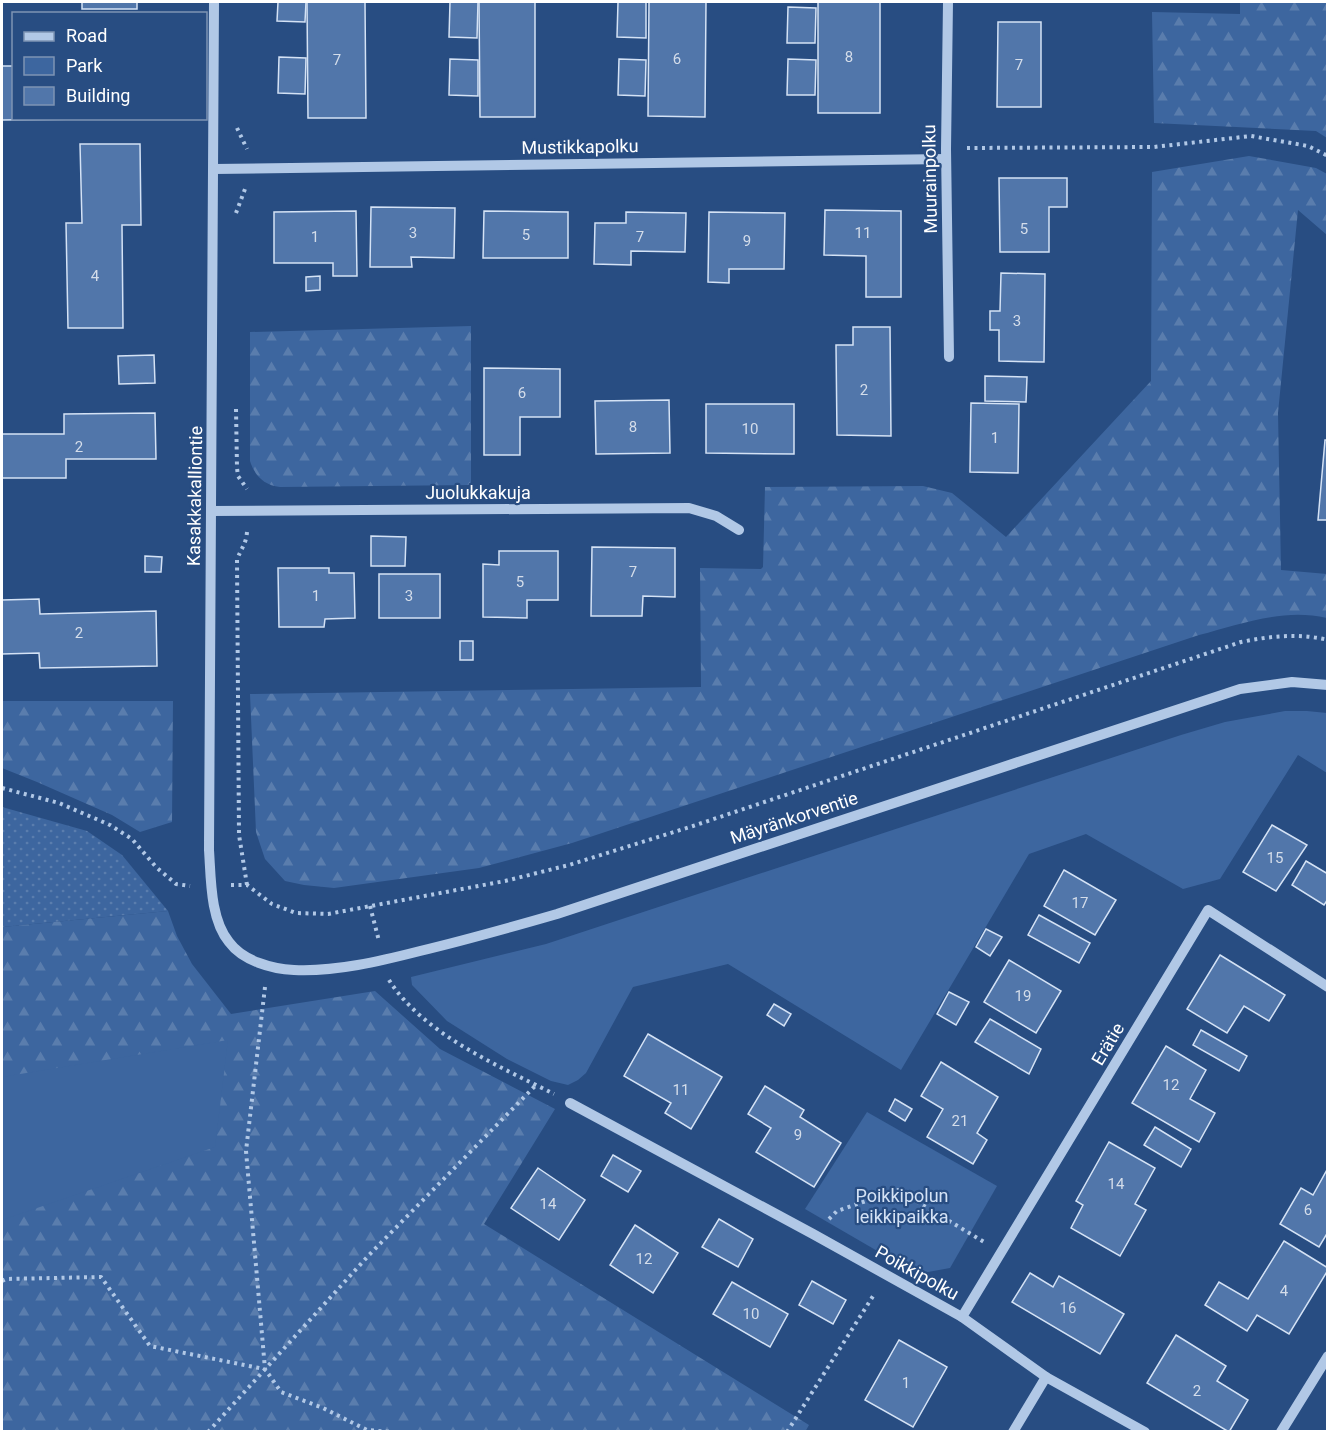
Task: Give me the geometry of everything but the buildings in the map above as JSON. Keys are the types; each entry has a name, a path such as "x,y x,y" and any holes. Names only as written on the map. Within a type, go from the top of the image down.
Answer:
{"street":[{"name":"Kasakkakalliontie","path":"214,2 210,850 216,914 221,928 228,941 238,952 267,965"},
{"name":"Muurainpolku","path":"948,2 946,154 950,357"},
{"name":"Mustikkapolku","path":"214,169 946,154"},
{"name":"Juolukkakuja","path":"211,511 689,508 716,516 740,531"},
{"name":"Mäyränkorventie","path":"267,965 293,970 324,970 384,960 477,937 557,914 1240,689 1292,682 1328,685"},
{"name":"Erätie","path":"962,1317 1208,910 1328,987"},
{"name":"Poikkipolku","path":"570,1103 962,1317 1046,1377 1145,1431"},
{"path":"1281,1431 1328,1356"},
{"path":"1013,1431 1046,1377"}],"path":[{"path":"946,154 1154,147 1251,136 1308,146 1328,156"},
{"path":"247,532 246,543 237,560 239,835 248,885 272,904 296,913 328,914 505,881 569,865 693,826 1241,642 1288,635 1328,640"},
{"path":"2,788 59,803 110,825 132,839 156,867 176,884 194,887"},
{"path":"370,906 378,938"},
{"path":"267,965 246,1151 265,1369 281,1392 323,1408 367,1430 391,1431"},
{"path":"389,980 412,1009 450,1038 570,1103"},
{"path":"208,1431 369,1255 536,1085"},
{"path":"813,1234 837,1211 898,1190 1001,1253"},
{"path":"787,1431 886,1275"},
{"path":"2,1281 6,1279 101,1277 150,1346 265,1369"}],"green space":[{"path":"1240,2 1327,2 1327,138 1316,131 1154,123 1152,12 1240,14"},
{"path":"1249,156 1316,168 1327,174 1327,235 1298,210 1278,413 1281,570 1327,574 1327,618 1311,615 1278,616 1199,635 572,843 479,868 334,888 285,881 265,859 256,832 250,694 701,687 700,568 761,569 763,567 765,487 923,486 952,493 1006,537 1151,381 1152,172"},
{"path":"471,326 471,485 280,487 265,482 255,471 250,461 250,332"},
{"path":"2,701 173,701 172,822 140,832 112,815 2,768"},
{"path":"1285,711 1327,713 1327,773 1298,755 1220,879 1183,889 1086,834 1029,854 901,1070 728,964 633,987 586,1073 568,1085 551,1081 507,1059 447,1021 412,985 411,977 546,944 1181,735 1225,722"},
{"path":"2,807 87,831 122,855 168,911 2,927"},
{"path":"168,911 177,936 192,964 231,1014 375,991 440,1049 555,1109 484,1224 809,1425 805,1432 2,1432 2,927"},
{"path":"228,1040 215,1147 2,1220 2,1077"},
{"name":"Poikkipolun leikkipaikka","path":"867,1112 997,1186 950,1268 917,1274 805,1209"}]}
